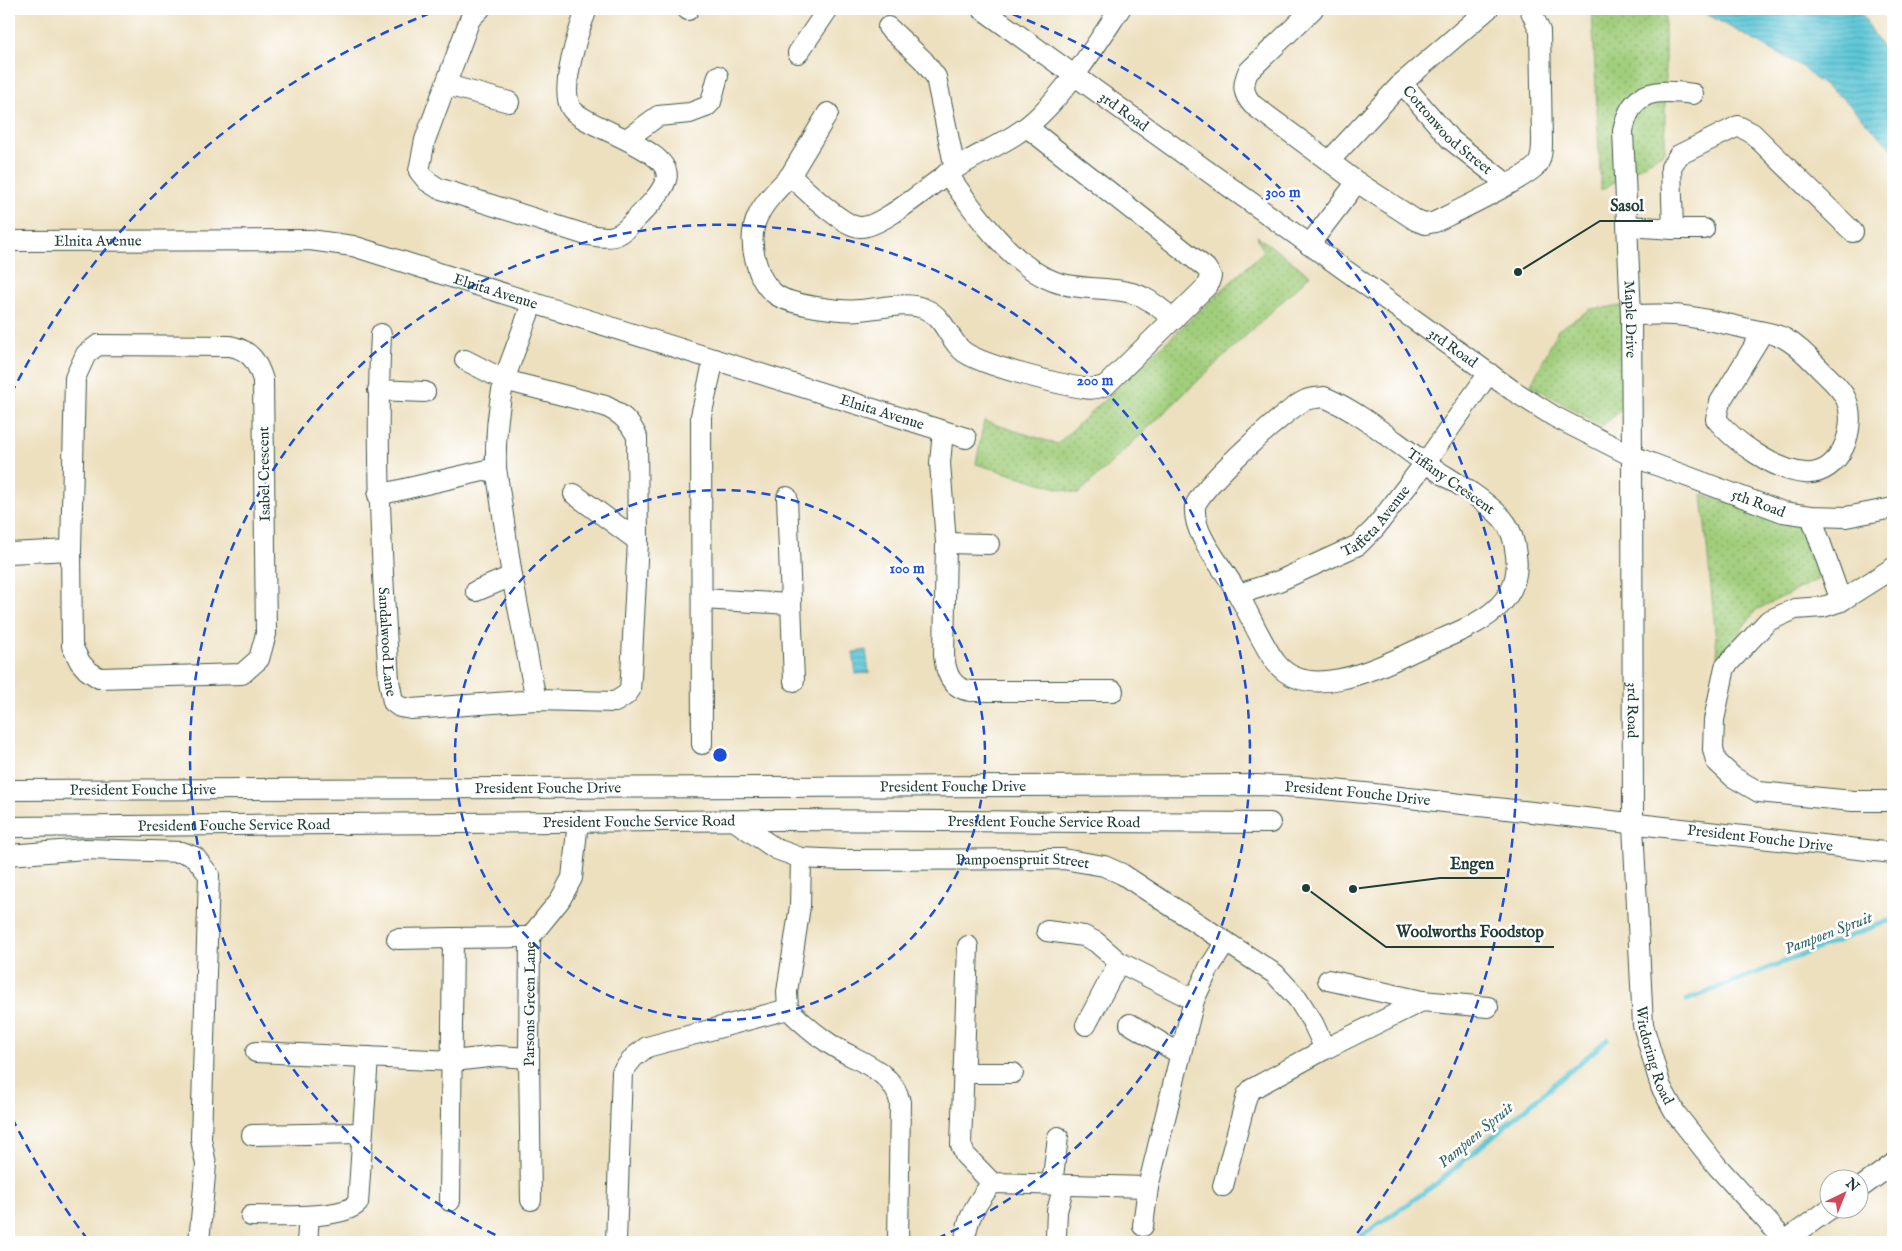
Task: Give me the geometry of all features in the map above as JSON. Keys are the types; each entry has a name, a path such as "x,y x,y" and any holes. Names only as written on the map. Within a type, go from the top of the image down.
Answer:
{"street":[{"path":"480,9 470,19 425,140 419,171 426,181 438,188 583,234 606,237 624,233 660,191 667,178 666,170 657,159 628,138 583,119 571,108 567,93 576,38 587,9"},
{"path":"798,53 828,9"},
{"name":"3rd Road","path":"982,9 1489,373 1555,417 1632,456 1633,825"},
{"path":"790,176 842,219 858,227 866,227 898,210 951,171 1006,142 1027,127 1048,107 1120,9"},
{"name":"Cottonwood Street","path":"1313,9 1248,72 1244,80 1244,93 1253,105 1330,160 1357,182 1417,222 1424,224 1435,222 1537,166 1542,155 1540,31 1530,9"},
{"path":"1402,83 1488,9"},
{"path":"888,27 923,60 936,77 951,171 973,210 1021,263 1034,273 1071,286 1132,293 1143,297 1174,320"},
{"path":"628,138 658,116 690,113 706,107 711,102 718,76"},
{"name":"Cottonwood Street","path":"1330,160 1402,83 1450,139 1507,184"},
{"path":"447,85 508,102"},
{"name":"Maple Drive","path":"1632,456 1631,315 1623,131 1626,114 1631,106 1642,98 1665,90 1693,94"},
{"path":"828,113 790,176 765,202 758,214 753,229 754,254 759,275 776,295 828,309 857,310 909,306 927,309 935,315 956,345 965,353 1032,376 1084,388 1100,388 1115,379 1208,285 1211,281 1210,272 1027,127"},
{"path":"1673,229 1671,167 1674,161 1680,155 1738,126 1752,133 1853,232"},
{"path":"1309,245 1357,182"},
{"path":"1628,226 1704,229"},
{"name":"Elnita Avenue","path":"9,240 310,240 334,242 353,246 532,304 966,438"},
{"path":"532,304 504,380 497,425 496,468 512,576 536,700"},
{"path":"1631,315 1674,315 1762,332 1783,338 1800,348 1839,388 1846,399 1851,414 1848,438 1830,466 1818,472 1805,474 1777,464 1751,451 1730,435 1716,419 1720,402 1762,332"},
{"name":"Sandalwood Lane","path":"381,334 378,390 378,495 389,680 393,702 400,708 421,709 536,700 614,702 626,695 630,690 638,541 636,437 627,421 620,414 605,406 504,380 465,360"},
{"name":"Isabel Crescent","path":"111,344 230,346 242,348 250,354 260,369 263,380 266,634 259,659 242,674 99,678 87,670 80,662 72,646 71,550 75,378 86,354 98,345 111,344"},
{"path":"702,744 701,416 714,359"},
{"name":"Taffeta Avenue","path":"1239,594 1279,580 1358,545 1375,528 1425,463 1489,373"},
{"path":"378,390 425,392"},
{"name":"Tiffany Crescent","path":"1324,397 1348,407 1500,515 1512,531 1518,568 1513,590 1502,605 1488,616 1383,665 1342,680 1302,680 1286,672 1276,662 1239,594 1199,532 1195,508 1200,495 1212,481 1287,412 1306,400 1324,397"},
{"path":"943,430 940,463 946,543 944,656 948,675 956,686 971,691 1113,691"},
{"name":"5th Road","path":"1632,456 1783,512 1811,516 1846,516 1893,508"},
{"path":"378,495 496,468"},
{"path":"574,494 638,541"},
{"path":"787,497 794,681"},
{"path":"1811,516 1840,601"},
{"path":"946,543 989,544"},
{"path":"9,553 71,550"},
{"path":"1893,568 1840,601 1823,607 1795,609 1782,613 1768,621 1735,654 1725,667 1721,682 1714,720 1713,749 1716,761 1732,777 1758,792 1853,801 1893,800"},
{"path":"476,591 512,576"},
{"path":"702,598 790,604"},
{"name":"President Fouche Drive","path":"9,790 1257,785 1310,788 1893,853"},
{"name":"President Fouche Service Road","path":"9,827 578,821 1270,823"},
{"name":"Parsons Green Lane","path":"531,1200 528,1058 530,937 560,900 572,878 578,821"},
{"name":"Pampoenspruit Street","path":"735,821 776,850 801,858 843,860 1031,857 1082,860 1104,866 1122,874 1266,967 1285,983 1313,1023 1326,1049"},
{"name":"Witdoring Road","path":"1633,825 1643,1025 1661,1088 1676,1114 1717,1166 1786,1242"},
{"path":"9,855 85,849 182,852 195,857 209,875 201,1114 201,1139 206,1164 199,1242"},
{"path":"801,858 800,906 787,992 788,1009 803,1025 831,1045 884,1075 898,1091 900,1102 898,1242"},
{"path":"1047,931 1084,936 1096,942 1119,962 1194,1000"},
{"path":"397,939 530,937"},
{"path":"450,1201 454,1061 454,938"},
{"path":"1143,1226 1148,1187 1194,1000 1209,968 1226,942"},
{"path":"968,946 961,1144 965,1155 992,1183 1148,1187"},
{"path":"1086,1025 1119,962"},
{"path":"1328,980 1422,1001 1488,1007"},
{"path":"1223,1186 1247,1095 1252,1089 1326,1049 1422,1001"},
{"path":"616,1242 622,1072 628,1063 647,1047 788,1009"},
{"path":"1130,1024 1180,1054"},
{"path":"256,1052 454,1061 498,1056 528,1058"},
{"path":"251,1216 309,1216 348,1210 358,1203 368,1057"},
{"path":"963,1073 1013,1073"},
{"path":"252,1136 362,1132"},
{"path":"1056,1236 1058,1137"},
{"path":"1870,1181 1893,1164"},
{"path":"965,1242 965,1232 973,1208 992,1183"},
{"path":"307,1242 309,1216"},
{"path":"1786,1242 1820,1216"}],"green space":[{"path":"1592,9 1665,9 1665,152 1601,190"},
{"path":"1257,236 1310,275 1078,494 976,464 984,421 1057,444 1263,252"},
{"path":"1622,306 1626,406 1602,426 1531,385 1558,330 1591,309"},
{"path":"1702,494 1811,528 1826,575 1756,610 1718,661"}],"water":[{"path":"1697,9 1859,9 1893,66 1893,150 1844,99 1815,79 1803,67"},
{"path":"866,650 869,673 856,674 853,652"}],"waterway":[{"name":"Pampoen Spruit","path":"1687,1000 1893,919"},
{"name":"Pampoen Spruit","path":"1353,1242 1436,1184 1608,1039"}],"place":[{"name":"Sasol","path":"1518,272"},
{"name":"Woolworths Foodstop","path":"1306,888"},
{"name":"Engen","path":"1353,889"}]}
